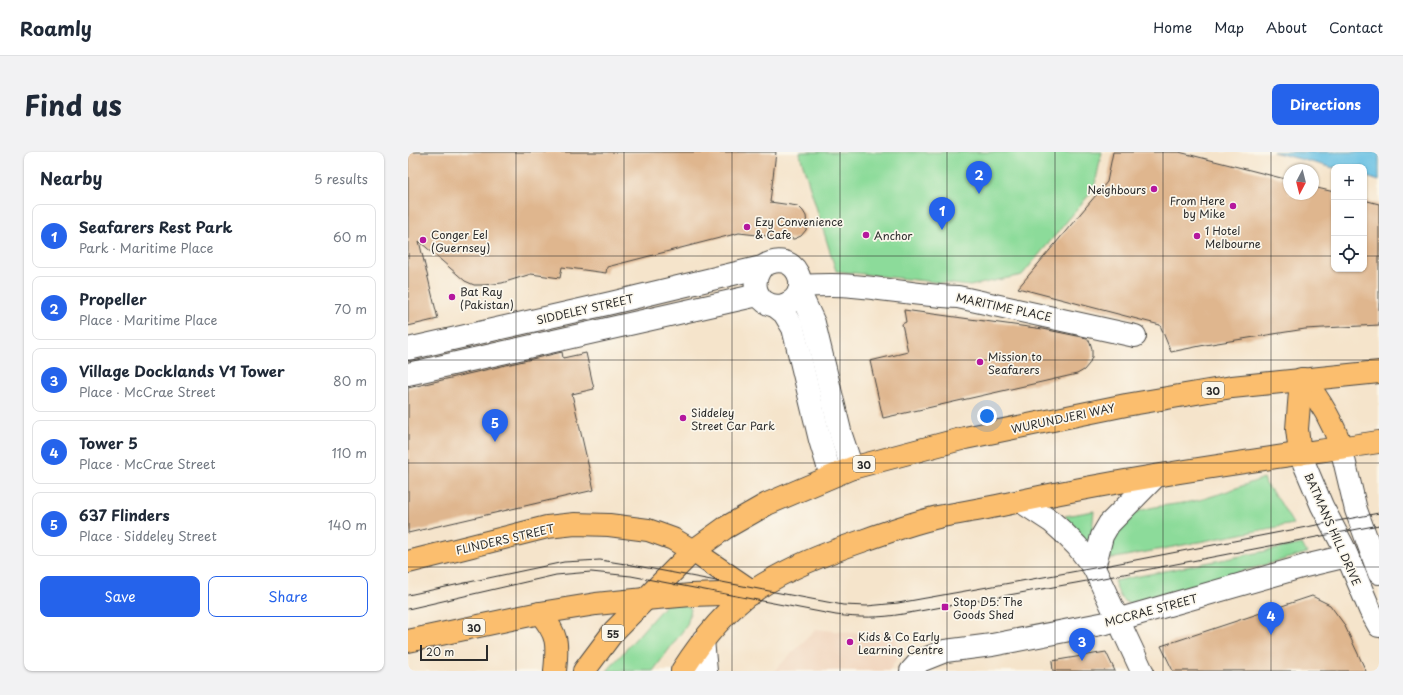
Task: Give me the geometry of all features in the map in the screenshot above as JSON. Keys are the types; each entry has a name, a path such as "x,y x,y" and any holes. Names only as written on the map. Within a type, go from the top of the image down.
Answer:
{"main road":[{"name":"WURUNDJERI WAY","path":"584,671 614,631 693,550 725,528 767,504 852,468 965,438 1126,405 1232,387 1379,372"},
{"path":"1302,379 1312,390 1327,412 1341,447"},
{"path":"1300,454 1297,429 1302,379"},
{"name":"30","path":"408,641 540,613 596,604 691,595 752,593 801,564 883,533 938,517 1156,476 1379,442"},
{"name":"FLINDERS STREET","path":"408,562 547,527 575,524 609,524 648,530 673,539 693,550 752,593"},
{"path":"682,671 704,640 731,610 752,593"},
{"path":"540,613 549,625 556,639 557,648 555,671"}],"street":[{"path":"831,476 806,385 793,328 784,313 767,300 755,288 757,273 768,263 775,261 789,264 798,273 800,289 814,323 841,435 852,468"},
{"name":"SIDDELEY STREET","path":"408,349 762,267"},
{"name":"MARITIME PLACE","path":"800,289 825,285 852,286 933,296 958,297 1135,336"},
{"path":"408,374 616,327 767,300 783,305 790,303 800,289"},
{"path":"611,303 616,327"},
{"path":"806,385 828,380"},
{"path":"1341,447 1356,510 1379,572"},
{"name":"BATMANS HILL DRIVE","path":"1300,454 1322,506 1343,546 1370,610 1379,626"},
{"path":"1094,568 1102,536 1109,524 1156,476"},
{"path":"1020,501 1052,522 1062,531 1077,546 1094,568 1142,671"},
{"name":"MCCRAE STREET","path":"911,671 920,661 945,651 992,645 1117,620 1305,566 1347,556"},
{"path":"704,640 706,671"}],"shaded area":[{"name":"Kids & Co Early Learning Centre","path":"816,629 852,633 895,632 898,657 889,671 774,671"}],"green space":[{"path":"800,152 1102,152 1094,189 1022,275 970,286 836,271"},
{"path":"1264,478 1266,484 1280,502 1293,524 1110,559 1114,539 1120,525 1130,516 1142,510 1203,499"},
{"path":"1094,511 1091,542 1089,544 1086,543 1065,516"},
{"path":"1302,544 1307,553 1130,603 1121,598 1114,581"},
{"path":"681,601 691,609 687,625 653,671 607,671 667,603"}],"water":[{"path":"1273,152 1379,152 1379,181 1367,177 1367,164 1331,164 1331,167"}],"building":[{"path":"408,152 776,152 770,202 798,206 806,216 807,225 806,230 801,236 794,239 739,233 607,267 606,273 562,267 560,278 531,274 502,283 484,285 474,285 465,281 419,241 438,319 408,326"},
{"name":"1 Hotel Melbourne","path":"1113,152 1179,152 1283,178 1283,200 1319,200 1319,188 1331,191 1331,272 1367,272 1367,201 1379,204 1379,325 1305,329 1171,352 1160,325 1018,288 1107,182"},
{"name":"Mission to Seafarers","path":"904,310 1043,329 1087,338 1092,349 1092,357 1084,370 1077,374 883,418 870,361 908,352 902,324 906,322"},
{"path":"562,352 563,358 586,353 594,389 572,394 594,490 408,533 408,388"},
{"path":"1312,596 1330,605 1344,624 1366,671 1173,671 1161,646"},
{"path":"1106,652 1115,671 1053,671 1052,661"}],"tram line":[{"path":"408,595 564,562 600,560 843,605 867,606 898,603 1094,568 1379,513"},
{"path":"408,609 556,575 591,572 631,576 836,615 878,617 903,614 1098,579 1379,525"}],"place":[{"name":"Neighbours","path":"1154,189"},
{"name":"Propeller","path":"979,194"},
{"name":"From Here by Mike","path":"1233,206"},
{"name":"Ezy Convenience & Cafe","path":"747,227"},
{"name":"Seafarers Rest Park","path":"942,230"},
{"name":"Anchor","path":"866,235"},
{"name":"1 Hotel Melbourne","path":"1197,236"},
{"name":"Conger Eel (Guernsey)","path":"423,240"},
{"name":"Bat Ray (Pakistan)","path":"452,297"},
{"name":"Mission to Seafarers","path":"980,362"},
{"name":"Siddeley Street Car Park","path":"683,418"},
{"name":"637 Flinders","path":"495,442"},
{"name":"Stop D5: The Goods Shed","path":"945,607"},
{"name":"Tower 5","path":"1271,635"},
{"name":"Kids & Co Early Learning Centre","path":"850,642"},
{"name":"Village Docklands V1 Tower","path":"1082,661"}]}
